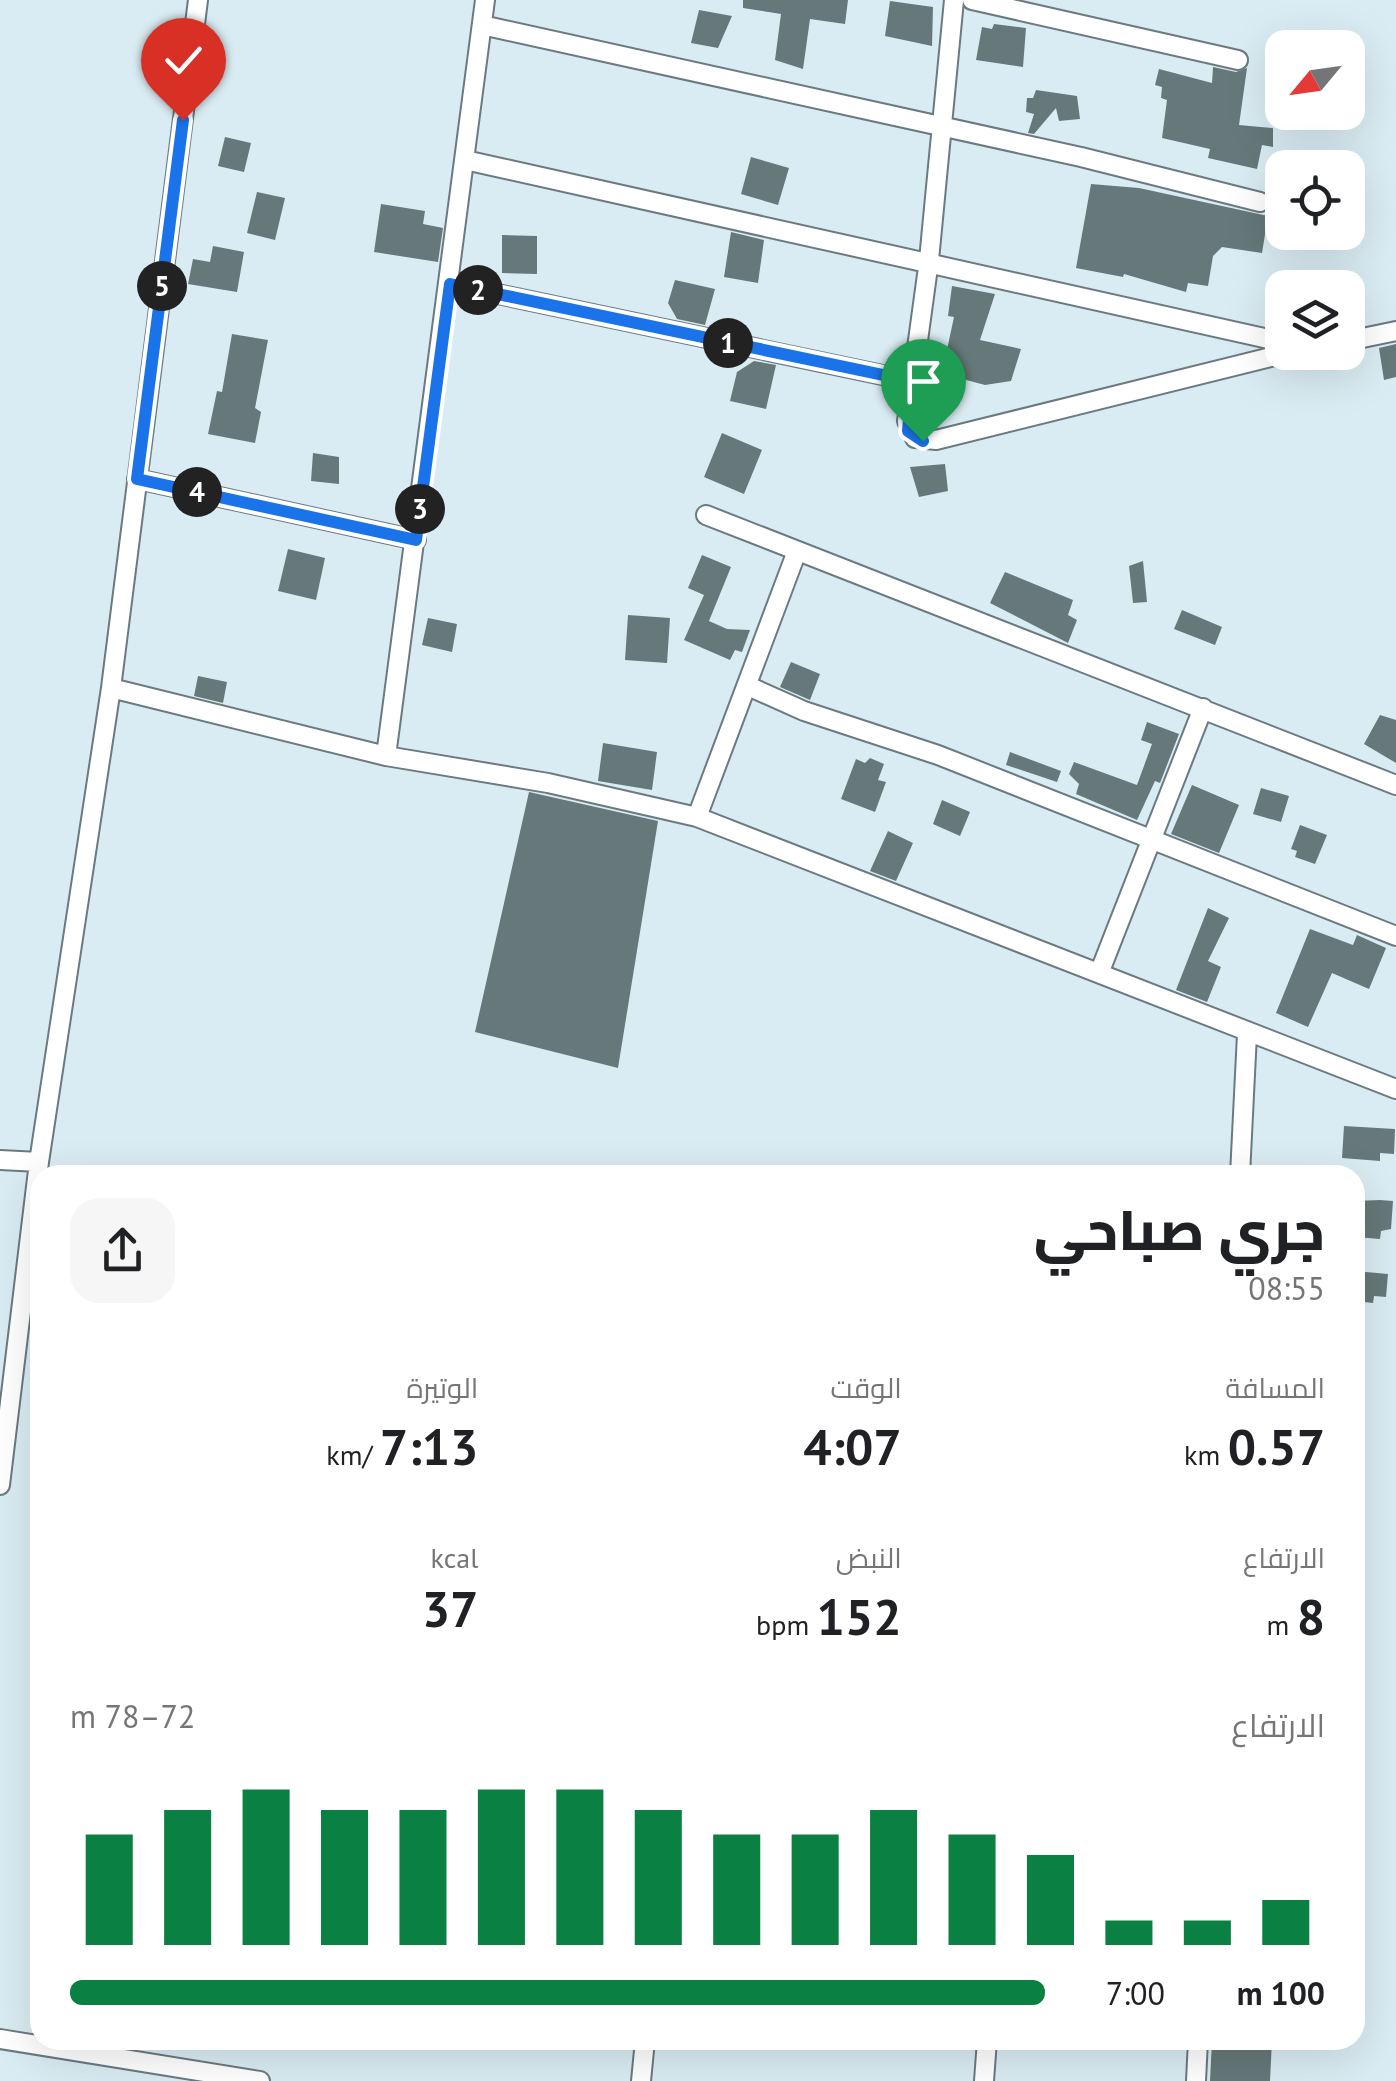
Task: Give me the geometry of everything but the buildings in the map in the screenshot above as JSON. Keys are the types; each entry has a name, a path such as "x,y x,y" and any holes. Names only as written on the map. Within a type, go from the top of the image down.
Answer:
{"street":[{"path":"39,1165 111,688 198,0"},
{"path":"386,756 485,0"},
{"path":"954,0 908,431 923,441 936,440 1265,358"},
{"path":"972,0 1238,60"},
{"path":"482,26 1260,202"},
{"path":"465,160 929,260 1265,338"},
{"path":"450,284 912,381"},
{"path":"1365,337 1396,331"},
{"path":"137,479 416,540"},
{"path":"706,515 1396,784"},
{"path":"696,816 797,551"},
{"path":"748,686 804,711 938,754 1396,936"},
{"path":"111,688 386,756 548,783 696,816 1396,1089"},
{"path":"1100,971 1204,708"},
{"path":"1241,1165 1248,1034"},
{"path":"0,1160 39,1162"},
{"path":"0,1485 30,1284"},
{"path":"0,2039 30,2044"},
{"path":"68,2050 260,2081"},
{"path":"641,2081 645,2050"},
{"path":"984,2081 986,2050"},
{"path":"1196,2081 1198,2050"}],"route":[{"path":"183,120 137,479 416,540 450,284 912,381 908,431 923,441"}]}
